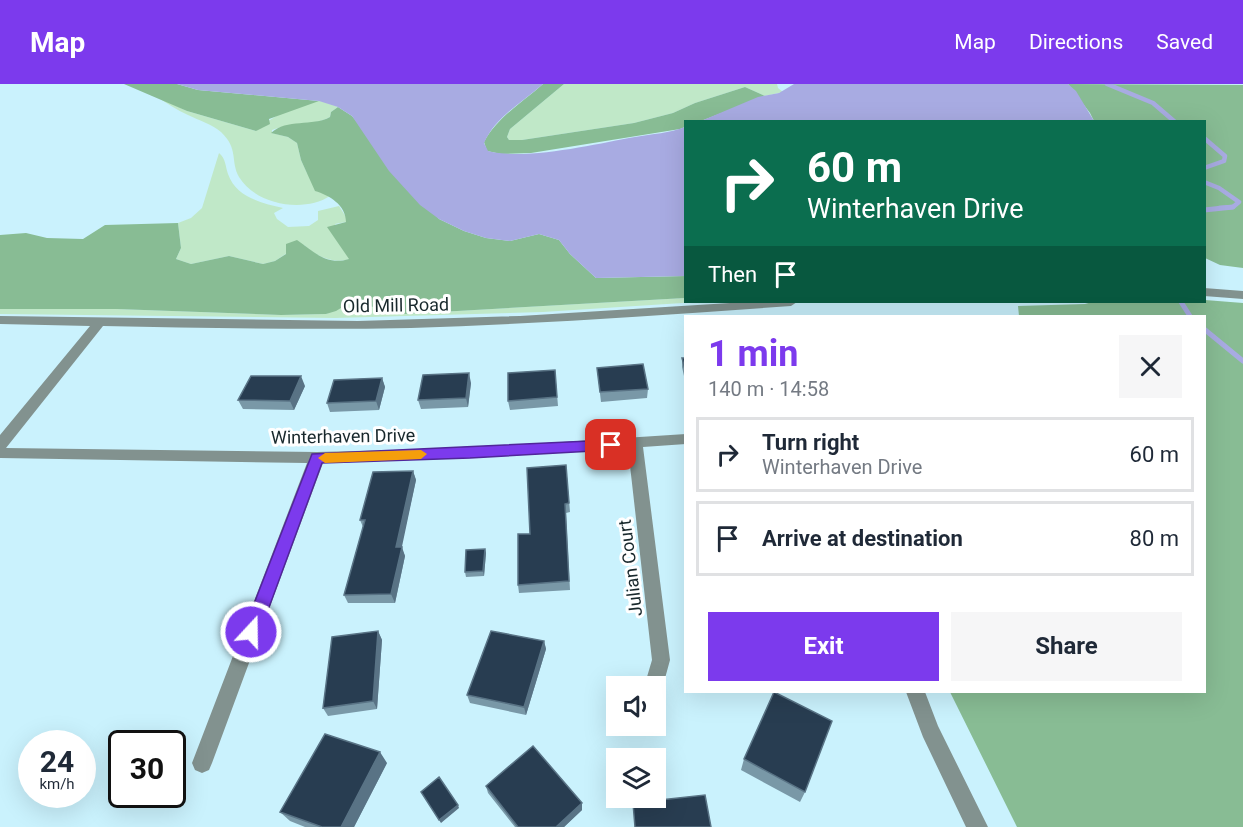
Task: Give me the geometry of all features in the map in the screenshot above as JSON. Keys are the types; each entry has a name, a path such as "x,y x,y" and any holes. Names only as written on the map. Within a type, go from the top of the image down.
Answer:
{"street":[{"path":"1206,292 1243,295"},
{"path":"770,303 776,315"},
{"name":"Old Mill Road","path":"0,320 294,325 411,324 770,303"},
{"path":"0,445 100,321"},
{"name":"Winterhaven Drive","path":"0,453 317,458 470,453 684,439"},
{"name":"Julian Court","path":"635,443 661,660 657,676"},
{"path":"202,763 317,458"},
{"path":"916,693 930,730 977,827"}],"green space":[{"path":"124,84 177,84 198,90 319,101 269,119 270,124 256,131 187,111"},
{"path":"543,84 564,84 510,129 507,137 509,140 522,140 634,123 673,113 695,103 745,87 765,96 704,120 684,120 684,127 680,129 531,153 501,154 487,151 484,142 489,133"},
{"path":"564,84 777,84 783,92 765,96 745,87 695,103 673,113 634,123 509,140 507,137 510,129"},
{"path":"1068,84 1243,85 1243,268 1220,265 1206,258 1206,120 1094,120"},
{"path":"156,96 187,111 256,131 277,116 304,104 320,101 338,107 331,112 330,117 324,120 272,130 272,133 288,137 297,143 307,173 330,196 307,204 294,205 268,200 257,194 239,177 230,144 221,132"},
{"path":"338,107 352,116 439,219 486,238 510,241 539,234 559,240 570,254 596,278 684,276 684,298 404,314 369,306 359,297 336,311 326,314 0,309 0,235 26,233 47,238 83,239 105,225 178,223 181,248 176,259 191,264 229,256 263,264 275,261 286,254 286,244 297,240 321,257 334,261 349,259 327,227 346,222 340,206 326,195 315,191 301,160 297,143 288,137 271,133 277,128 292,124 323,120 330,117 331,112"},
{"path":"219,153 237,188 250,198 283,208 274,213 277,219 288,227 309,226 318,220 318,211 339,206 346,217 346,222 335,224 350,259 331,260 314,253 304,245 286,244 287,253 275,261 263,264 229,256 191,264 176,259 181,248 178,223 191,218 202,208"},
{"path":"359,297 369,306 404,314 684,298 684,303 543,312 335,318 0,314 0,309 326,314"},
{"path":"1206,300 1243,303 1243,827 1017,827 950,693 1206,693 1206,315 1019,315 1018,306 1206,303"}],"water":[{"path":"177,84 543,84 502,117 489,133 484,143 488,151 504,154 541,153 684,127 684,276 596,278 570,254 559,240 539,234 510,241 486,238 464,231 439,219 420,205 389,171 352,116 338,107 319,101 198,90"},
{"path":"794,84 1068,84 1076,91 1093,120 703,120 758,97 779,93"}],"building":[{"path":"643,364 648,389 600,392 597,368"},
{"path":"555,370 557,397 508,401 508,373"},
{"path":"469,373 466,398 418,400 423,375"},
{"path":"251,376 301,376 290,401 238,400"},
{"path":"382,378 376,401 327,403 334,380"},
{"path":"566,465 569,503 565,504 569,581 518,585 518,534 530,534 527,468"},
{"path":"413,471 396,547 402,547 391,594 344,595 365,520 360,520 373,472"},
{"path":"485,549 483,571 465,572 466,550"},
{"path":"378,631 373,701 323,708 332,637"},
{"path":"491,631 544,641 524,707 467,695"},
{"path":"774,693 832,721 805,792 744,759"},
{"path":"325,734 380,752 341,827 322,827 280,812"},
{"path":"533,746 582,803 556,827 518,827 486,786"},
{"path":"439,777 458,805 439,820 421,792"},
{"path":"705,795 711,827 635,827 633,808 666,808 666,799"}],"waterway":[{"path":"1107,84 1153,103 1173,120"},
{"path":"1206,140 1225,156 1224,161 1206,167"},
{"path":"1206,183 1219,188 1239,202 1233,207"},
{"path":"1206,210 1233,207"},
{"path":"1219,208 1233,207"},
{"path":"1182,303 1189,315"},
{"path":"1206,331 1243,361"}],"slow traffic":[{"path":"325,458 421,454"}],"route":[{"path":"251,632 317,458 611,445"}]}
